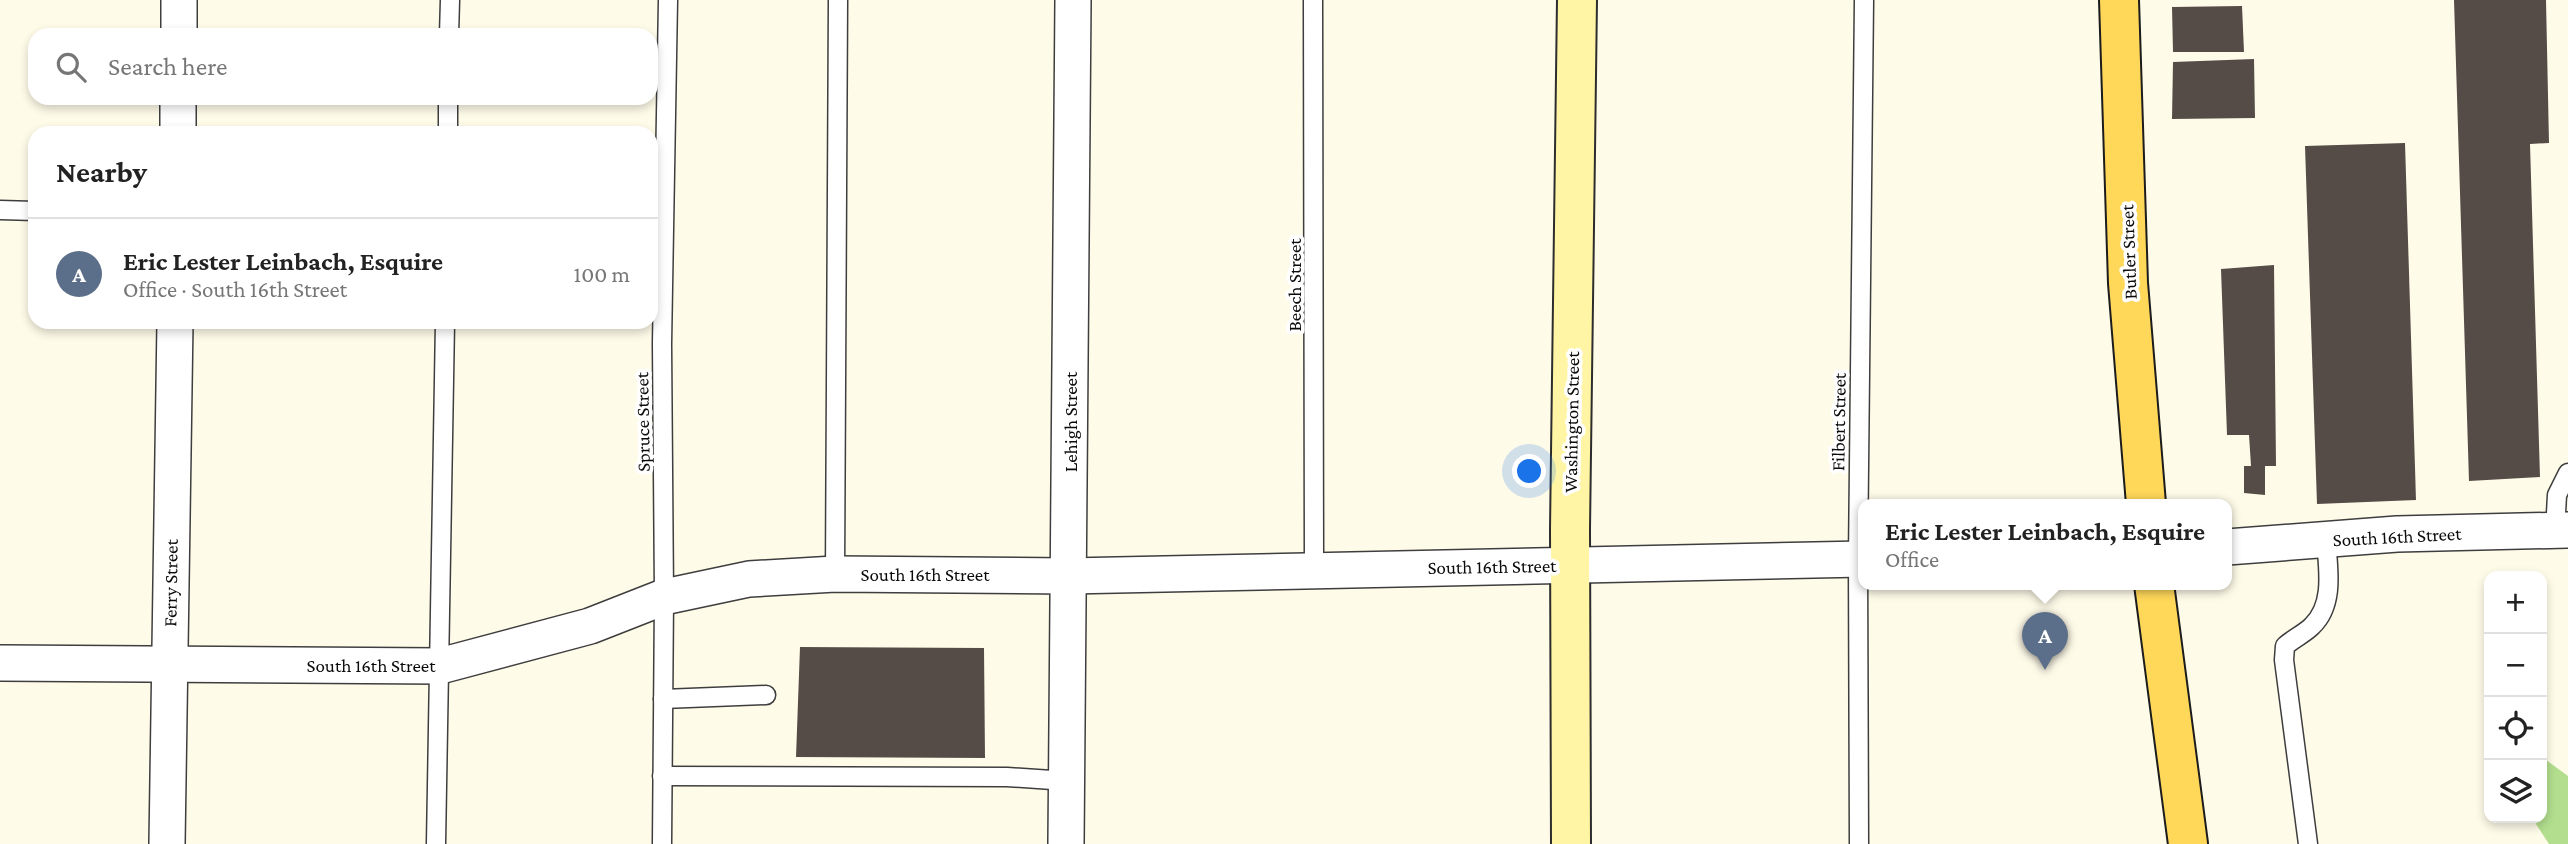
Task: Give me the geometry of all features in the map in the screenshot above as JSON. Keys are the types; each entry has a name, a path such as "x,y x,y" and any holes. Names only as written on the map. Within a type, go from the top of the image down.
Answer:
{"main road":[{"name":"Butler Street","path":"2119,0 2128,283 2146,499"},
{"path":"2155,590 2189,844"}],"street":[{"path":"179,0 179,28"},
{"name":"Lehigh Street","path":"1066,844 1073,0"},
{"name":"Washington Street","path":"1570,844 1570,565 1577,0"},
{"path":"178,105 178,126"},
{"name":"Ferry Street","path":"167,844 175,329"},
{"name":"South 16th Street","path":"2232,547 2398,534 2561,531"},
{"name":"South 16th Street","path":"0,663 440,666 590,626 664,597 749,579 835,574 1069,576 1858,559"}],"lane":[{"path":"449,28 450,0"},
{"name":"Spruce Street","path":"658,205 668,0"},
{"path":"835,574 838,0"},
{"name":"Beech Street","path":"1313,0 1314,570"},
{"name":"Filbert Street","path":"1860,499 1864,0"},
{"path":"448,126 449,105"},
{"path":"0,210 28,211"},
{"name":"Spruce Street","path":"658,278 664,597 662,844"},
{"path":"436,844 445,329"},
{"path":"2561,531 2557,495 2568,473"},
{"path":"2308,844 2284,660 2285,646 2318,620 2326,604 2329,574 2326,540"},
{"name":"Filbert Street","path":"1859,844 1860,590"},
{"path":"663,699 766,695"},
{"path":"662,776 1067,780"}],"green space":[{"path":"2547,761 2568,776 2568,844 2549,844 2535,823 2547,823"}],"building":[{"path":"2454,0 2546,0 2549,143 2530,144 2540,477 2469,481"},
{"path":"2242,6 2244,52 2173,52 2172,7"},
{"path":"2254,59 2255,118 2172,119 2173,62"},
{"path":"2405,143 2416,500 2317,504 2305,146"},
{"path":"2274,265 2276,466 2265,466 2265,495 2244,493 2244,466 2251,466 2249,435 2227,435 2221,269"},
{"path":"800,647 984,648 985,758 796,757"}],"place":[{"name":"Eric Lester Leinbach, Esquire","path":"2045,670"}]}
